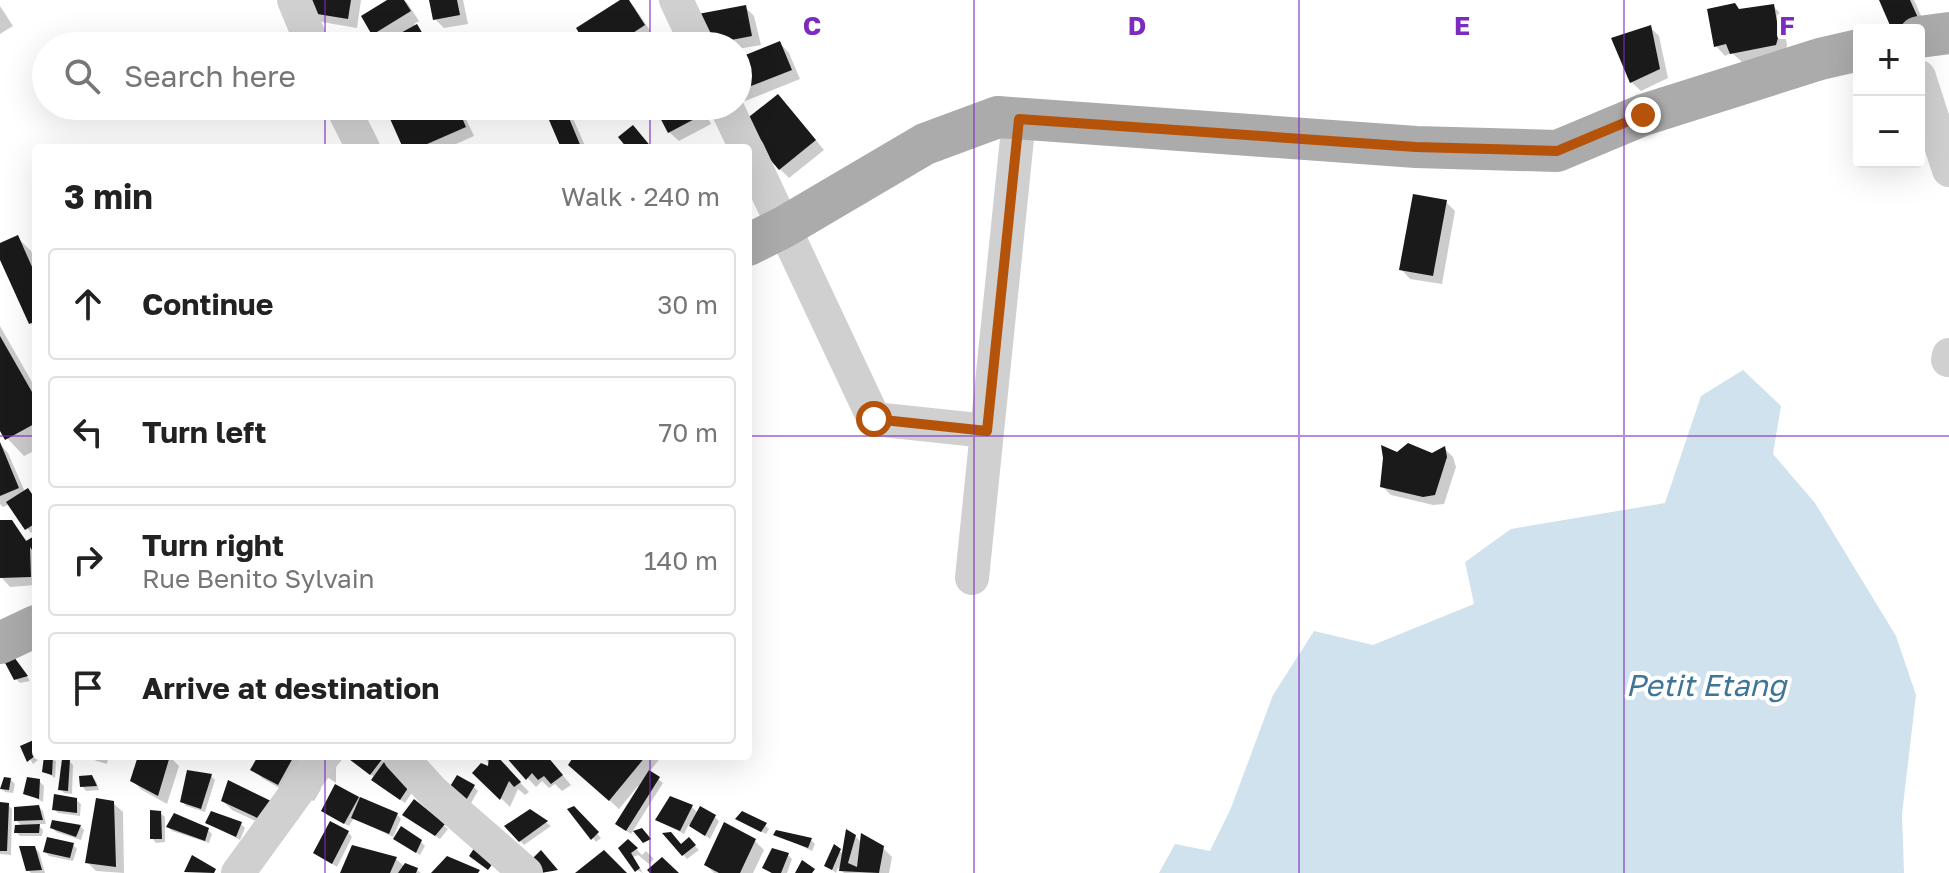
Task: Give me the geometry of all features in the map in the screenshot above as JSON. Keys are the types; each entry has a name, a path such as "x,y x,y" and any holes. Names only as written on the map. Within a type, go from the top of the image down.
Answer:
{"main road":[{"path":"1925,36 1949,33"},
{"path":"766,236 925,144 998,117 1416,147 1557,151 1643,115 1853,51"},
{"path":"0,643 32,628"}],"street":[{"path":"294,0 307,32"},
{"path":"676,0 691,32"},
{"path":"1925,96 1949,170"},
{"path":"972,578 1019,119"},
{"path":"349,120 361,144"},
{"path":"733,120 744,144"},
{"path":"752,173 766,236 874,419 987,431"},
{"path":"238,873 320,760"},
{"path":"404,760 432,791 526,873"}],"water":[{"name":"Petit Etang","path":"1743,370 1781,406 1773,454 1815,503 1896,636 1916,695 1902,814 1904,873 1159,873 1175,844 1210,851 1231,808 1273,695 1314,631 1373,645 1474,604 1465,562 1511,529 1665,503 1701,396"}],"building":[{"path":"306,0 351,0 348,19 305,12"},
{"path":"387,0 404,0 411,11 377,32 370,32 361,16"},
{"path":"429,0 457,0 460,15 433,20"},
{"path":"620,0 629,0 645,25 634,32 578,32 576,28"},
{"path":"1879,0 1910,0 1919,20 1908,24 1889,24"},
{"path":"1735,3 1739,9 1774,4 1779,34 1776,45 1730,54 1726,44 1714,47 1707,9"},
{"path":"746,5 751,32 702,32 698,14"},
{"path":"417,24 422,32 402,32"},
{"path":"1651,25 1660,69 1630,83 1611,38"},
{"path":"780,41 792,70 752,86 752,52"},
{"path":"778,94 816,140 779,170 740,124 752,120 752,115"},
{"path":"391,120 463,120 466,127 427,144 401,144"},
{"path":"549,120 570,120 580,144 559,144"},
{"path":"661,120 693,120 668,133"},
{"path":"633,125 649,144 624,144 618,137"},
{"path":"1413,194 1447,200 1433,276 1399,270"},
{"path":"18,235 32,267 32,323 29,324 0,260 0,243"},
{"path":"0,336 32,392 32,425 5,440 0,431"},
{"path":"0,442 19,488 0,496"},
{"path":"1408,443 1432,453 1445,446 1447,457 1435,495 1423,497 1380,487 1381,445 1397,452"},
{"path":"28,488 32,494 32,526 25,530 6,502"},
{"path":"0,520 12,520 26,541 32,537 31,577 0,578"},
{"path":"14,657 28,676 14,680 3,659"},
{"path":"32,741 32,758 27,762 20,746"},
{"path":"44,760 53,760 52,775 42,772"},
{"path":"62,760 70,760 68,791 58,790"},
{"path":"137,760 169,760 158,796 130,781"},
{"path":"256,760 292,760 278,785 250,770"},
{"path":"350,760 381,760 370,775"},
{"path":"489,760 501,760 521,782 514,787 509,781 500,800 472,773 481,763 488,766"},
{"path":"508,760 550,760 563,775 551,784 544,776 538,780 532,773 526,780"},
{"path":"571,760 643,760 609,801 568,765"},
{"path":"384,762 412,782 400,800 371,780"},
{"path":"187,770 212,774 201,809 180,802"},
{"path":"649,770 660,777 626,831 615,824"},
{"path":"92,775 97,786 80,787 79,776"},
{"path":"457,775 475,785 462,807 446,793"},
{"path":"4,777 11,778 9,790 0,789"},
{"path":"27,777 40,779 39,799 23,794"},
{"path":"228,780 273,802 266,822 221,801"},
{"path":"335,784 359,797 344,824 321,811"},
{"path":"54,794 77,798 77,813 52,810"},
{"path":"670,796 693,805 680,831 655,820"},
{"path":"360,797 398,813 389,834 351,818"},
{"path":"96,798 114,801 116,867 85,863"},
{"path":"414,799 445,824 435,836 402,815"},
{"path":"0,802 9,803 7,851 0,851"},
{"path":"39,805 43,820 14,821 14,807"},
{"path":"574,806 599,832 591,840 567,809"},
{"path":"700,806 716,815 705,836 689,826"},
{"path":"530,809 548,821 519,842 504,826"},
{"path":"150,810 161,811 162,839 150,839"},
{"path":"211,811 242,822 236,837 205,823"},
{"path":"742,811 767,823 761,832 735,819"},
{"path":"174,813 209,828 205,841 166,827"},
{"path":"52,820 81,825 76,837 50,828"},
{"path":"330,821 349,831 332,864 313,853"},
{"path":"724,822 756,839 740,873 719,873 704,865"},
{"path":"40,824 39,833 14,833 15,825"},
{"path":"401,826 422,840 416,853 393,839"},
{"path":"642,828 651,839 643,843 633,831"},
{"path":"846,829 856,835 848,863 857,867 861,833 884,846 879,873 839,871"},
{"path":"776,830 812,838 808,848 773,835"},
{"path":"671,832 681,844 689,837 696,845 682,856 662,833"},
{"path":"47,837 74,843 70,858 43,852"},
{"path":"628,839 638,848 631,853 640,868 635,872 618,848"},
{"path":"477,844 498,856 488,870 469,856"},
{"path":"834,844 841,849 832,870 824,866"},
{"path":"352,845 397,857 390,873 340,873"},
{"path":"19,846 35,846 42,870 26,871"},
{"path":"772,848 789,853 781,873 762,868"},
{"path":"541,850 558,870 541,873 530,861"},
{"path":"604,850 627,873 575,873"},
{"path":"192,855 216,869 214,873 184,872"},
{"path":"447,856 480,870 478,873 431,873"},
{"path":"662,857 679,873 650,873 647,870"},
{"path":"802,860 815,869 812,873 795,873"},
{"path":"405,863 418,868 416,873 398,873"}],"route":[{"path":"874,419 987,431 1019,119 1416,147 1557,151 1643,115"}]}
